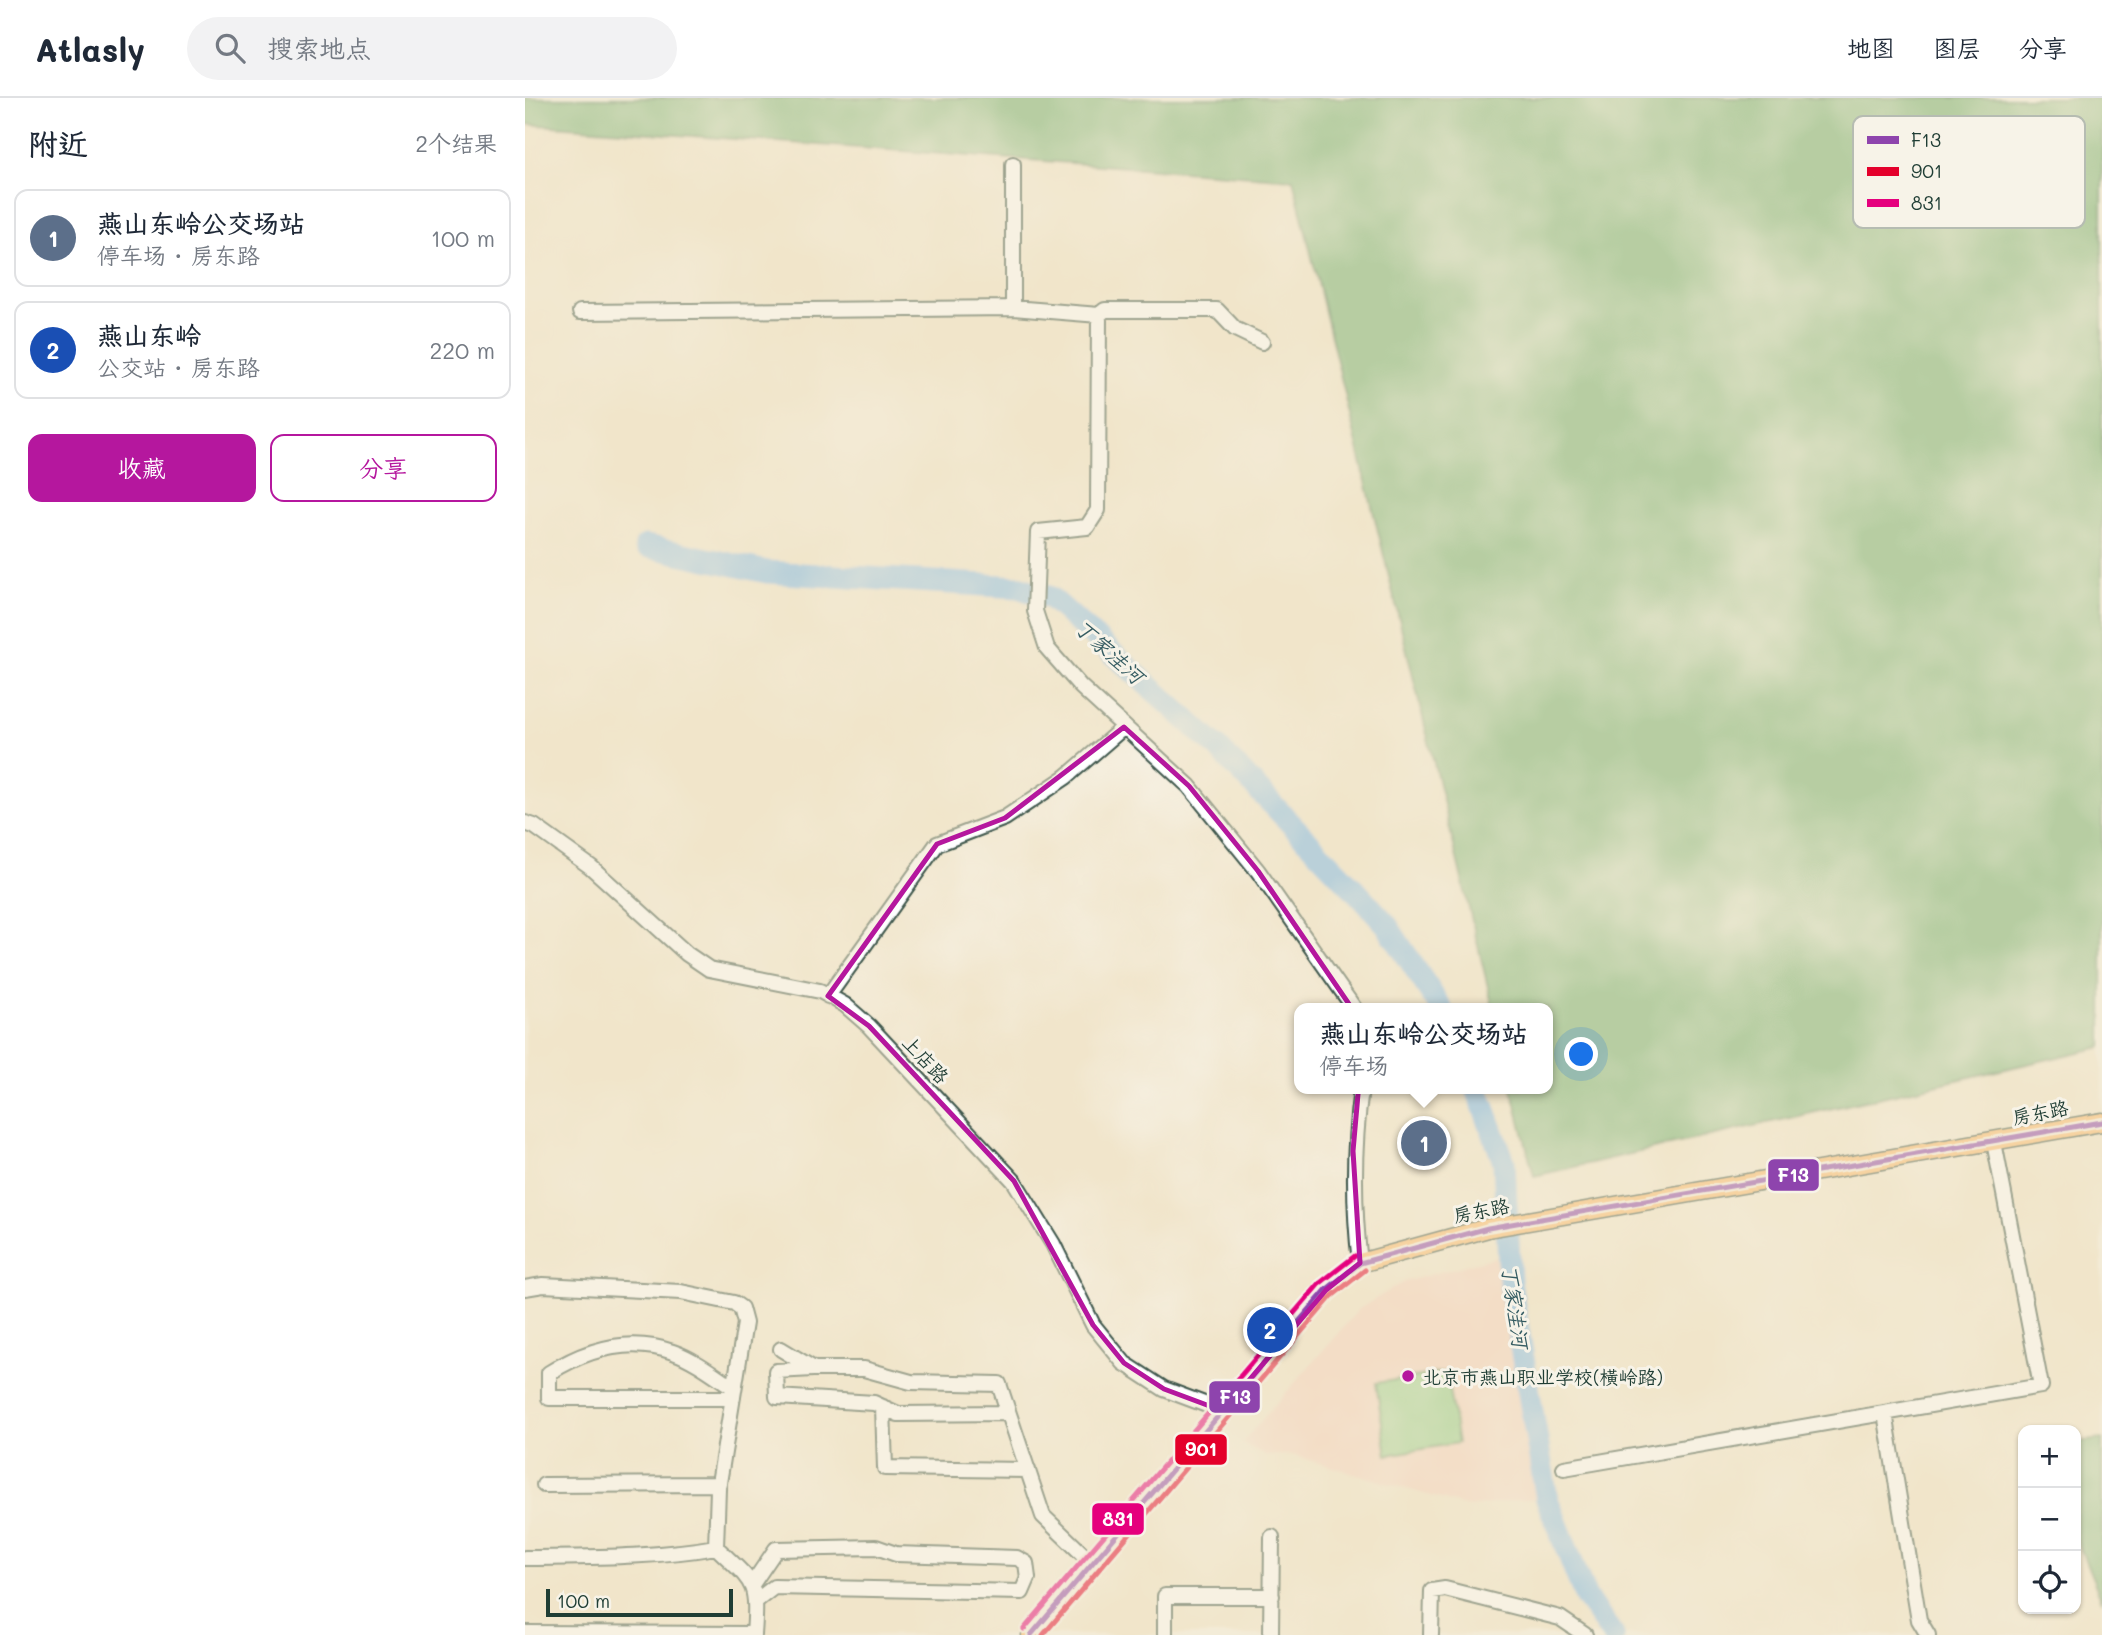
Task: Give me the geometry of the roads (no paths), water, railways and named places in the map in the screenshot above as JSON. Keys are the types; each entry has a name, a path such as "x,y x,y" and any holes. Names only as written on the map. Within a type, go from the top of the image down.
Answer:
{"main road":[{"name":"房东路","path":"1031,1635 1326,1290 1360,1263 1488,1228 2102,1122"}],"street":[{"path":"1013,164 1013,308"},
{"path":"580,312 1013,308 1100,315"},
{"path":"1262,342 1235,329 1217,310 1105,310 1100,315 1098,510 1087,527 1038,532 1039,562 1035,611 1047,648 1081,687 1188,786 1258,872 1350,1003"},
{"path":"828,996 937,844 1005,818 1066,777 1125,727"},
{"name":"上店路","path":"525,823 534,826 591,867 687,954 709,969 807,986 828,996 869,1026 1014,1181 1053,1244 1093,1325 1124,1363 1164,1389 1223,1411"},
{"path":"1360,1094 1353,1151 1353,1206 1360,1263"},
{"path":"1564,1468 2041,1386 1994,1142"},
{"path":"525,1288 543,1284 681,1292 734,1303 741,1308 745,1323 719,1484 716,1547 753,1583 756,1601 754,1635 525,1633"},
{"path":"630,1345 674,1352 734,1393 549,1398 549,1373 572,1358 599,1349 630,1345"},
{"path":"781,1349 814,1369"},
{"path":"1009,1413 898,1414 874,1403 777,1397 776,1371 864,1369 911,1382 999,1384 1009,1413 1028,1470 1044,1516 1092,1563"},
{"path":"883,1407 885,1468 1028,1470"},
{"path":"1885,1413 1919,1620 1928,1635"},
{"path":"544,1485 719,1484"},
{"path":"1271,1635 1272,1536"},
{"path":"525,1558 683,1553 716,1547"},
{"path":"753,1583 776,1549 876,1547 897,1554 1017,1558 1026,1563 1028,1578 1022,1592 774,1587 756,1601"},
{"path":"1431,1635 1432,1591 1445,1589 1560,1618 1585,1635"},
{"path":"1165,1635 1165,1596 1272,1596"}],"waterway":[{"name":"丁家洼河","path":"646,546 767,572 1018,587 1051,598 1216,746 1355,890 1386,924 1438,1003"},
{"name":"丁家洼河","path":"1479,1094 1504,1162 1510,1282 1547,1499 1586,1598 1613,1635"}],"place":[{"name":"燕山东岭公交场站","path":"1424,1143"},
{"name":"燕山东岭","path":"1270,1330"},
{"name":"北京市燕山职业学校(横岭路)","path":"1408,1376"}]}
